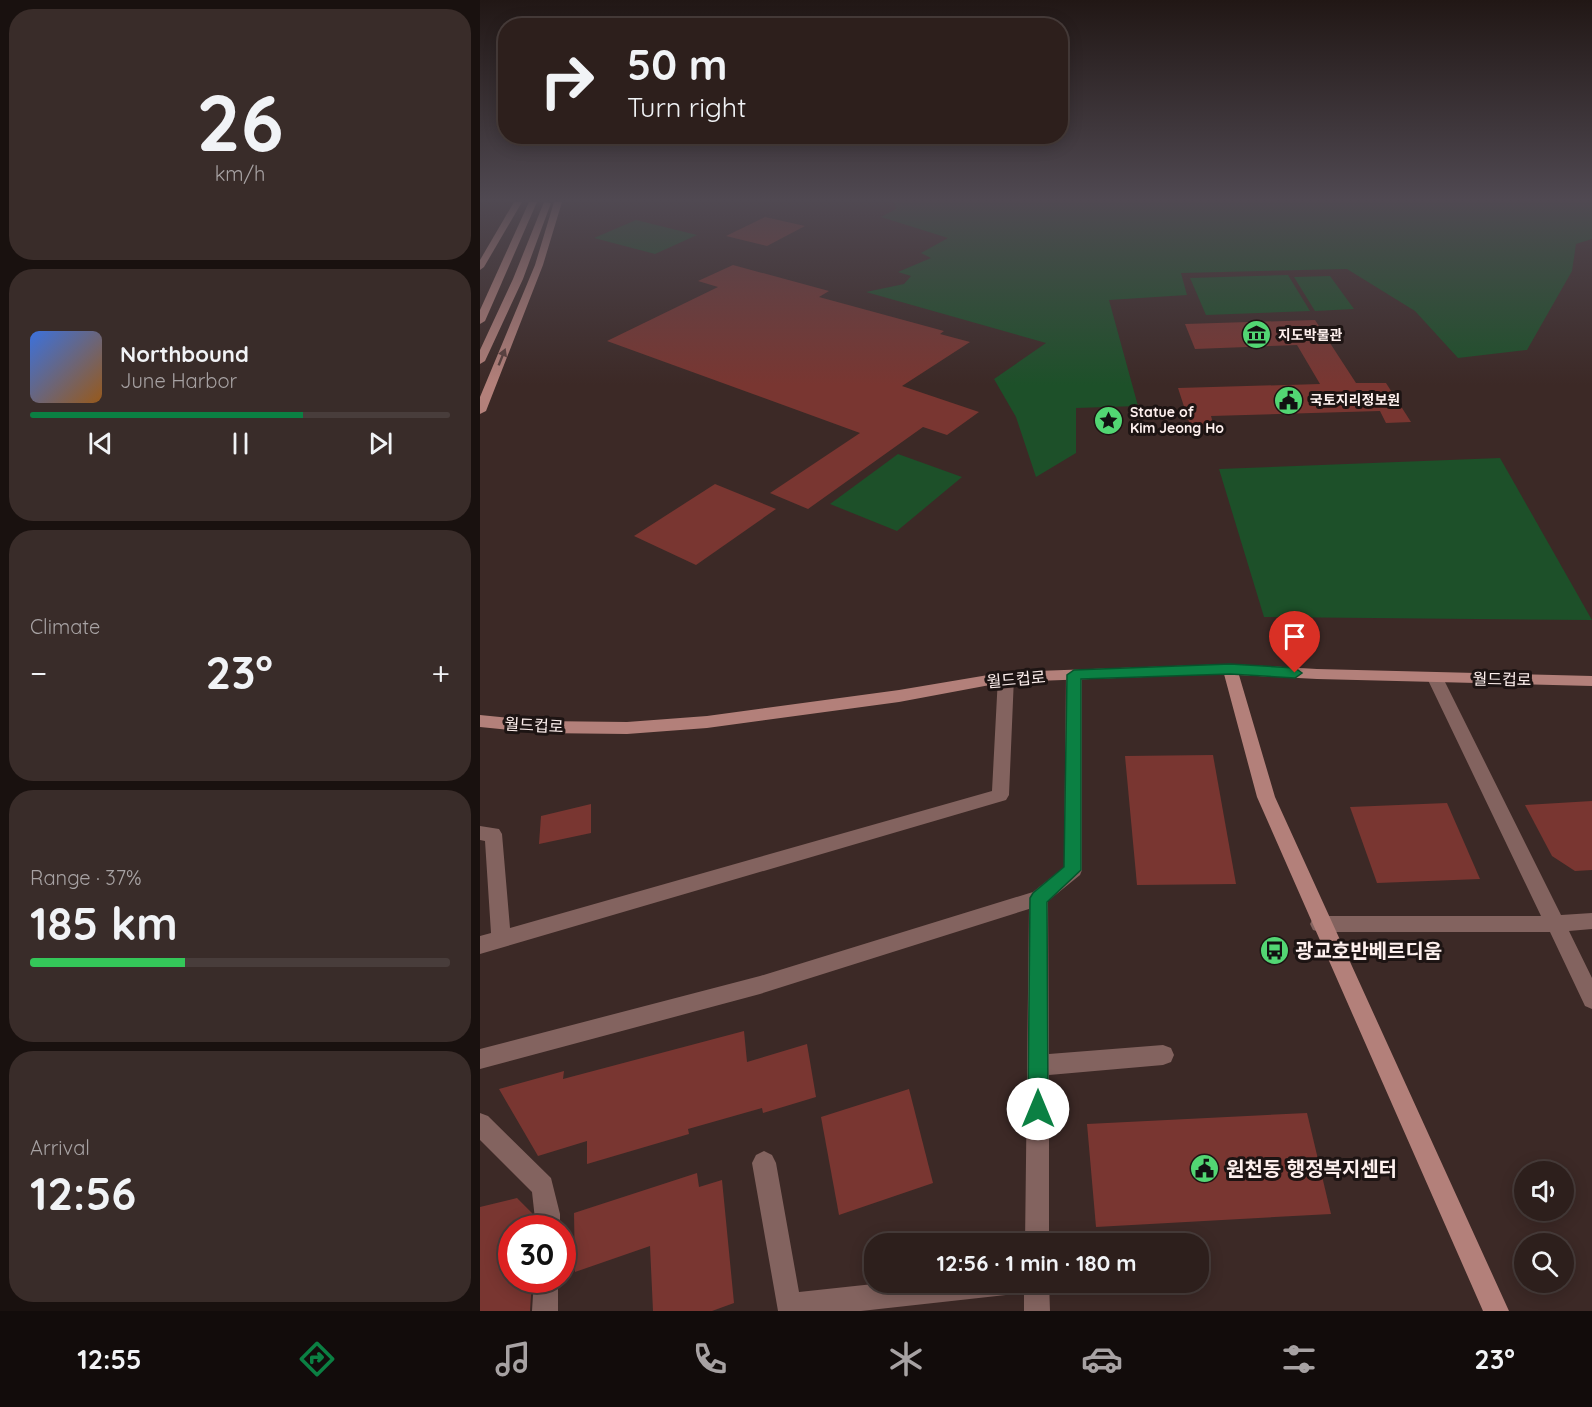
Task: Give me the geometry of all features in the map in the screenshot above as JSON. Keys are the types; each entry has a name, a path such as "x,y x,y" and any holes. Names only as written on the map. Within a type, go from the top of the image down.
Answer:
{"main road":[{"path":"480,321 506,263"},
{"path":"480,361 524,263"},
{"path":"480,411 540,263"},
{"path":"1230,669 1266,797 1320,924 1496,1311"},
{"name":"월드컵로","path":"480,721 540,727 627,728 707,722 899,696 1006,677 1230,669 1435,678 1592,681"}],"street":[{"path":"480,1059 760,985 1039,898 1073,870 1074,675"},
{"path":"480,945 1000,795 1006,677"},
{"path":"1435,678 1592,999"},
{"path":"480,832 493,834 501,940"},
{"path":"1037,1233 1039,898"},
{"path":"1320,924 1554,924 1592,921"},
{"path":"1038,1065 1163,1054"},
{"path":"480,1124 543,1186 546,1215"},
{"path":"764,1162 789,1306 911,1293"},
{"path":"545,1311 546,1293"},
{"path":"1037,1293 1037,1311"}],"green space":[{"path":"919,263 1573,263 1572,271 1527,350 1458,358 1415,311 1347,269 1181,273 1187,295 1109,300 1138,406 1076,408 1076,453 1036,477 1016,417 994,379 1046,343 866,292 904,284 911,276 898,272"},
{"path":"1288,275 1310,311 1206,315 1190,278"},
{"path":"1330,276 1354,309 1315,311 1294,277"},
{"path":"898,454 962,477 897,531 830,504"},
{"path":"1500,458 1592,620 1264,617 1219,469"}],"building":[{"path":"733,265 829,291 819,297 944,331 940,334 970,342 902,386 979,412 947,435 923,427 808,509 770,493 860,433 607,341 718,287 698,281"},
{"path":"1315,320 1356,383 1386,383 1411,422 1386,423 1380,411 1211,416 1215,430 1192,431 1178,388 1320,384 1297,345 1195,349 1185,324"},
{"path":"715,484 776,509 696,565 634,536"},
{"path":"1213,755 1236,884 1137,885 1125,756"},
{"path":"1592,801 1592,870 1575,871 1552,856 1525,805"},
{"path":"1447,803 1480,879 1377,883 1350,807"},
{"path":"591,804 591,833 539,844 541,816"},
{"path":"744,1031 747,1062 807,1044 816,1097 763,1113 762,1108 688,1129 689,1134 587,1164 587,1141 538,1156 499,1089 564,1071 563,1079"},
{"path":"909,1089 933,1183 839,1215 821,1117"},
{"name":"원천동 행정복지센터","path":"1307,1113 1331,1214 1096,1227 1087,1124"},
{"path":"697,1173 699,1187 722,1180 734,1303 712,1311 653,1311 650,1246 576,1272 576,1215 574,1213"},
{"path":"517,1198 532,1213 532,1215 498,1215 498,1293 531,1293 530,1311 480,1311 480,1207"}],"place":[{"name":"지도박물관","path":"1257,335"},
{"name":"국토지리정보원","path":"1289,400"},
{"name":"Statue of Kim Jeong Ho","path":"1109,420"},
{"name":"광교호반베르디움","path":"1274,951"},
{"name":"원천동 행정복지센터","path":"1205,1169"}],"route":[{"path":"1038,1109 1039,898 1073,870 1074,675 1230,669 1295,673"}]}
